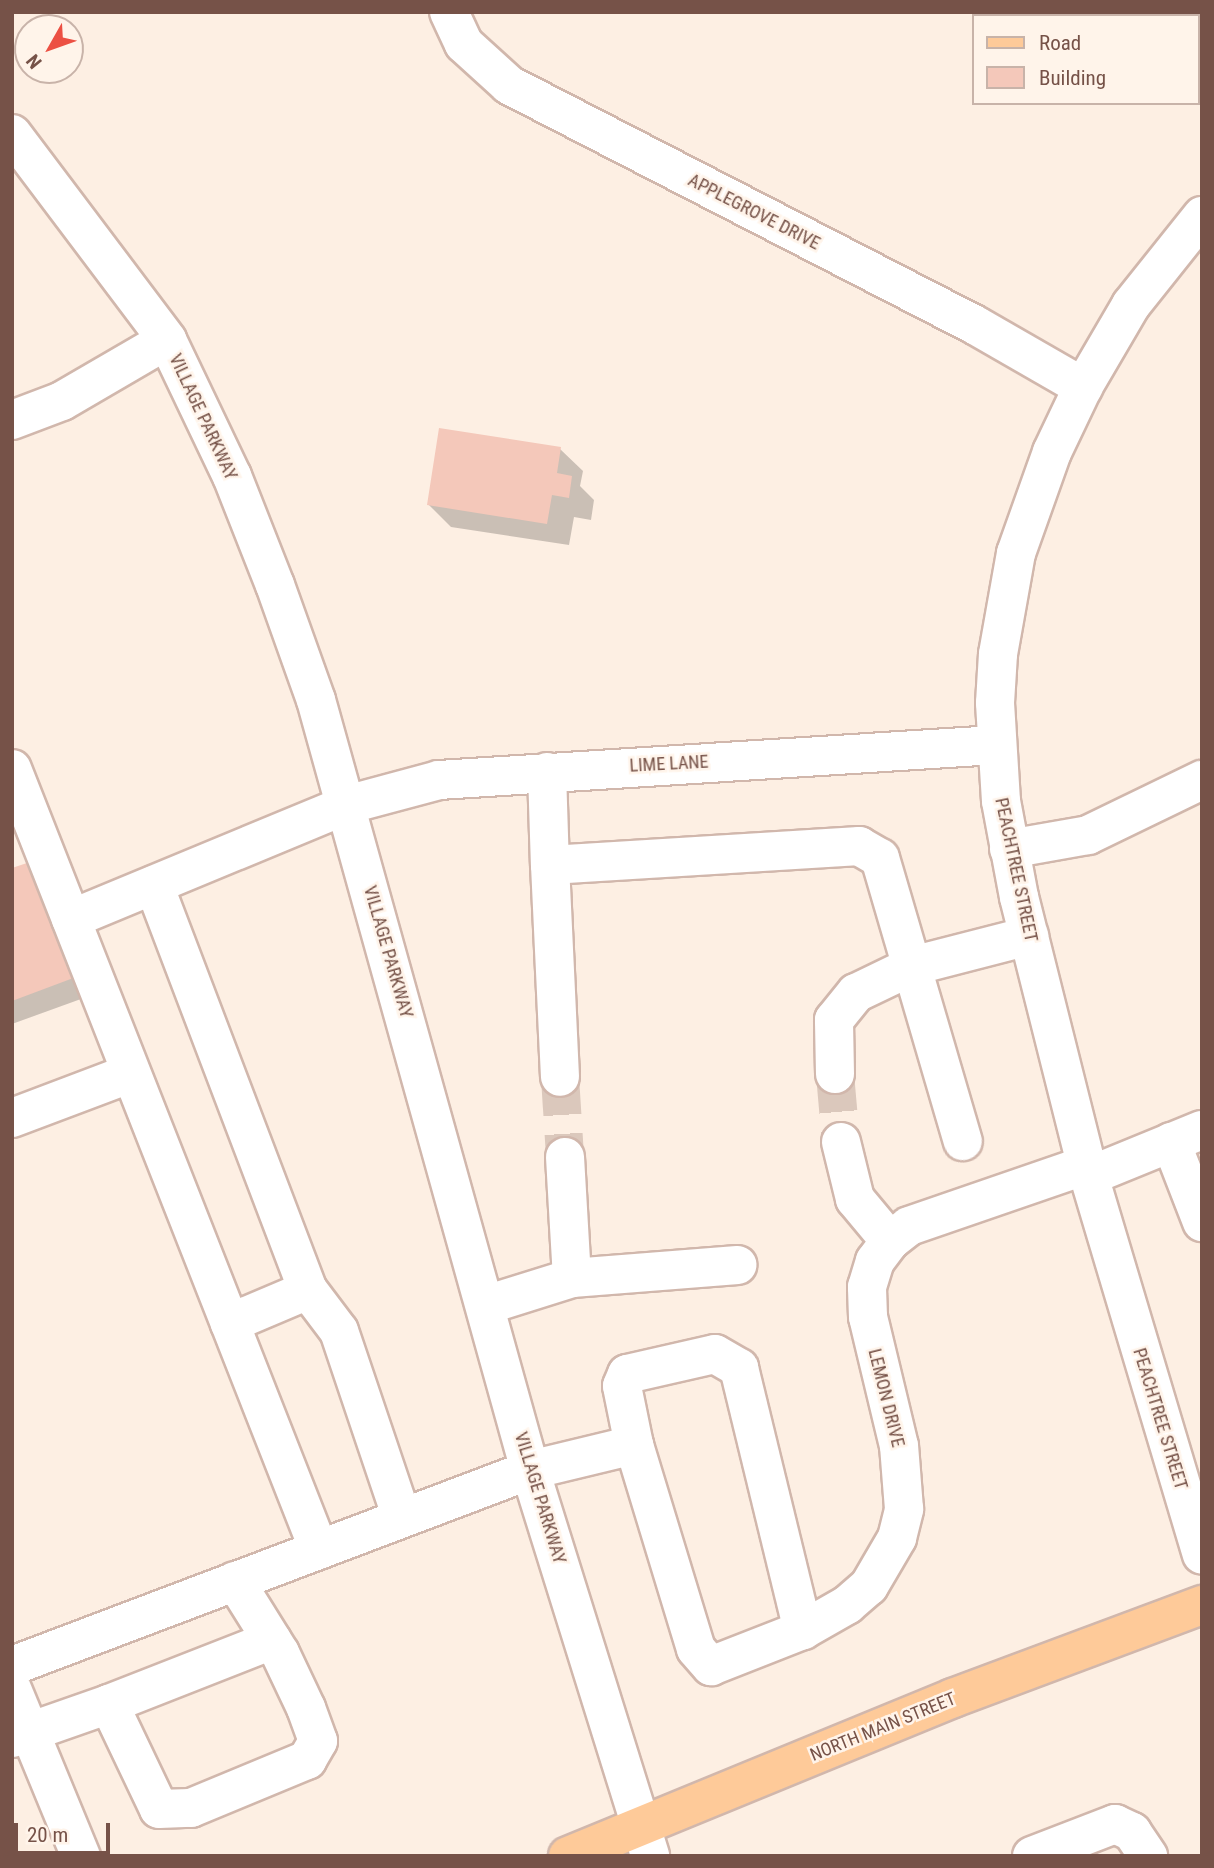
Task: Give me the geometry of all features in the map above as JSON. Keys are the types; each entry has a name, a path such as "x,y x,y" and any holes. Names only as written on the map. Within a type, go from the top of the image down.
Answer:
{"main road":[{"name":"NORTH MAIN STREET","path":"568,1856 644,1842 953,1698 1202,1605"}],"street":[{"name":"APPLEGROVE DRIVE","path":"449,12 464,44 509,85 975,325 1083,387"},
{"name":"VILLAGE PARKWAY","path":"12,134 167,340 214,435 271,574 316,700 530,1469 644,1842"},
{"name":"PEACHTREE STREET","path":"1202,216 1131,305 1083,387 1046,465 1016,553 998,654 996,745 1009,849 1088,1170 1202,1555"},
{"path":"12,420 72,395 167,340"},
{"name":"LIME LANE","path":"71,919 346,805 439,780 996,745"},
{"path":"12,769 319,1550"},
{"path":"547,772 560,1077"},
{"path":"1009,849 1088,835 1202,780"},
{"path":"550,865 859,846 880,858 963,1141"},
{"path":"153,885 308,1290 339,1331 402,1518"},
{"path":"835,1074 834,1020 856,993 912,966 1029,936"},
{"path":"12,1118 131,1073"},
{"path":"1186,1136 1202,1222"},
{"name":"LEMON DRIVE","path":"634,1445 696,1649 711,1667 803,1630 848,1605 869,1586 892,1551 904,1509 899,1446 868,1317 867,1287 875,1261 890,1241 933,1215 1088,1170 1186,1136"},
{"path":"841,1142 855,1199 890,1241"},
{"path":"565,1157 572,1278"},
{"path":"486,1305 572,1278 737,1265"},
{"path":"230,1323 308,1290"},
{"path":"12,1666 530,1469 634,1445 622,1386 627,1374 715,1354 739,1368 803,1630"},
{"path":"109,1704 159,1809 191,1808 307,1760 318,1741 272,1640 235,1581"},
{"path":"21,1735 109,1704 272,1640"},
{"path":"12,1689 21,1735 81,1856"},
{"path":"1032,1856 1115,1824 1132,1832 1148,1856"}],"building":[{"path":"439,428 561,447 557,473 572,476 569,498 552,495 547,524 427,505"},
{"path":"33,861 76,977 12,1001 12,868"}],"tunnel":[{"path":"835,1074 841,1142"},
{"path":"560,1077 565,1157"}]}
